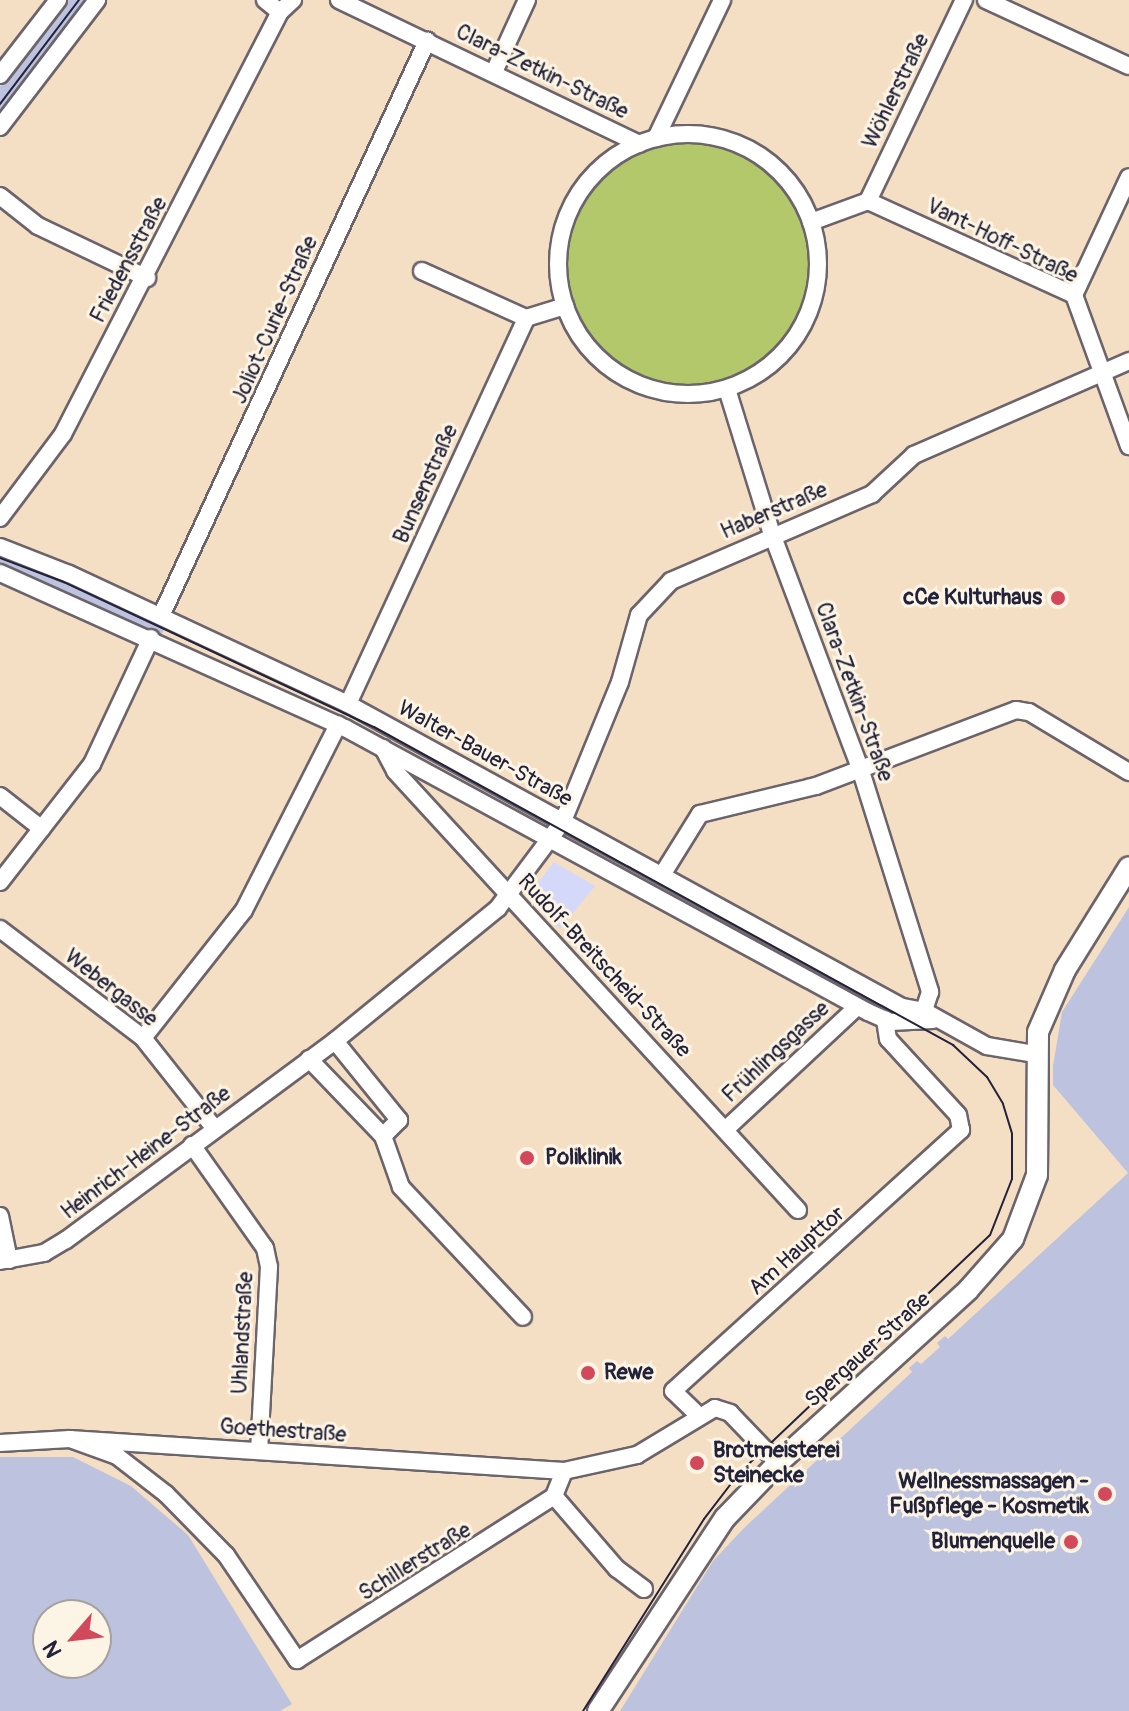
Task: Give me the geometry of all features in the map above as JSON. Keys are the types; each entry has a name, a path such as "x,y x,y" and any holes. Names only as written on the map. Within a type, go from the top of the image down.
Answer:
{"main road":[{"name":"Spergauer Straße","path":"598,1711 725,1518 778,1463 968,1290 1013,1239 1026,1212 1037,1175 1035,1054 1038,1032 1065,970 1129,867"}],"street":[{"path":"0,75 58,0"},
{"path":"0,127 97,0"},
{"path":"265,0 280,12 293,0"},
{"name":"Clara-Zetkin-Straße","path":"339,0 375,7 427,41 639,144"},
{"path":"494,72 527,0"},
{"path":"656,138 722,0"},
{"name":"Wöhlerstraße","path":"868,201 964,0"},
{"path":"986,0 1129,66"},
{"name":"Friedensstraße","path":"0,518 63,434 147,278 280,12"},
{"name":"Joliot-Curie-Straße","path":"161,616 427,41"},
{"path":"685,134 743,146 786,178 811,222 818,270 800,331 761,373 727,389 671,394 621,376 581,338 565,306 559,244 569,211 601,167 639,144 656,138 685,134"},
{"path":"1074,295 1129,177"},
{"path":"0,196 38,226 147,278"},
{"path":"811,222 868,201"},
{"name":"Vant-Hoff-Straße","path":"868,201 1074,295 1129,446"},
{"path":"422,271 526,318 565,306"},
{"name":"Bunsenstraße","path":"348,704 526,318"},
{"name":"Haberstraße","path":"563,821 615,695 639,615 653,596 671,581 772,534 872,494 914,455 1129,361"},
{"name":"Clara-Zetkin-Straße","path":"727,389 772,534 860,768 930,992 932,1016"},
{"name":"Walter-Bauer-Straße","path":"0,547 161,616 348,704 902,1007 932,1016 987,1046 1035,1054"},
{"name":"Walter-Bauer-Straße","path":"0,573 151,638 338,725 857,1007 885,1019 932,1016"},
{"path":"0,882 96,756 151,638"},
{"path":"662,875 700,814 766,802 1023,710 1129,772"},
{"path":"143,1038 244,910 338,725"},
{"name":"Rudolf-Breitscheid-Straße","path":"383,748 395,771 798,1210"},
{"path":"0,796 42,829"},
{"name":"Heinrich-Heine-Straße","path":"5,1261 44,1253 66,1240 335,1041 510,895 563,821"},
{"name":"Webergasse","path":"0,929 143,1038 215,1129"},
{"name":"Frühlingsgasse","path":"725,1130 857,1007"},
{"name":"Am Haupttor","path":"697,1414 673,1391 961,1130 958,1115 888,1039 885,1019"},
{"path":"335,1041 399,1120 383,1136"},
{"path":"309,1059 383,1136 401,1187 523,1317"},
{"name":"Uhlandstraße","path":"192,1145 265,1248 269,1267 259,1451"},
{"path":"0,1216 5,1261"},
{"path":"644,1589 617,1569 554,1496 564,1471 637,1455 697,1414 715,1408 730,1413 778,1463"},
{"name":"Goethestraße","path":"0,1443 70,1439 564,1471"},
{"name":"Schillerstraße","path":"70,1439 117,1456 166,1494 226,1555 297,1660 465,1558 554,1496"}],"shaded area":[{"path":"67,0 90,0 0,117 0,87"},
{"path":"0,552 166,625 160,638 0,569"},
{"path":"554,862 595,886 560,929 528,895"},
{"path":"1129,907 1129,1711 620,1711 713,1561 744,1528 912,1372 909,1368 917,1361 921,1364 940,1347 937,1343 945,1336 948,1339 1128,1173 1053,1085 1053,1066 1062,1012"},
{"path":"0,1457 73,1457 131,1486 188,1535 292,1704 280,1711 0,1711"}],"green space":[{"path":"688,134 738,144 780,172 808,214 818,264 808,314 780,356 738,384 688,394 638,384 596,356 568,314 558,264 568,214 596,172 638,144"}],"tram line":[{"path":"0,104 79,0"},
{"path":"0,558 64,582 374,727 953,1045 987,1077 1003,1104 1012,1134 1012,1179 990,1235 740,1472 704,1519 583,1711"}],"place":[{"name":"cCe Kulturhaus","path":"1058,598"},
{"name":"Poliklinik","path":"527,1158"},
{"name":"Rewe","path":"588,1373"},
{"name":"Brotmeisterei Steinecke","path":"697,1463"},
{"name":"Wellnessmassagen - Fußpflege - Kosmetik","path":"1105,1494"},
{"name":"Blumenquelle","path":"1071,1542"}]}
